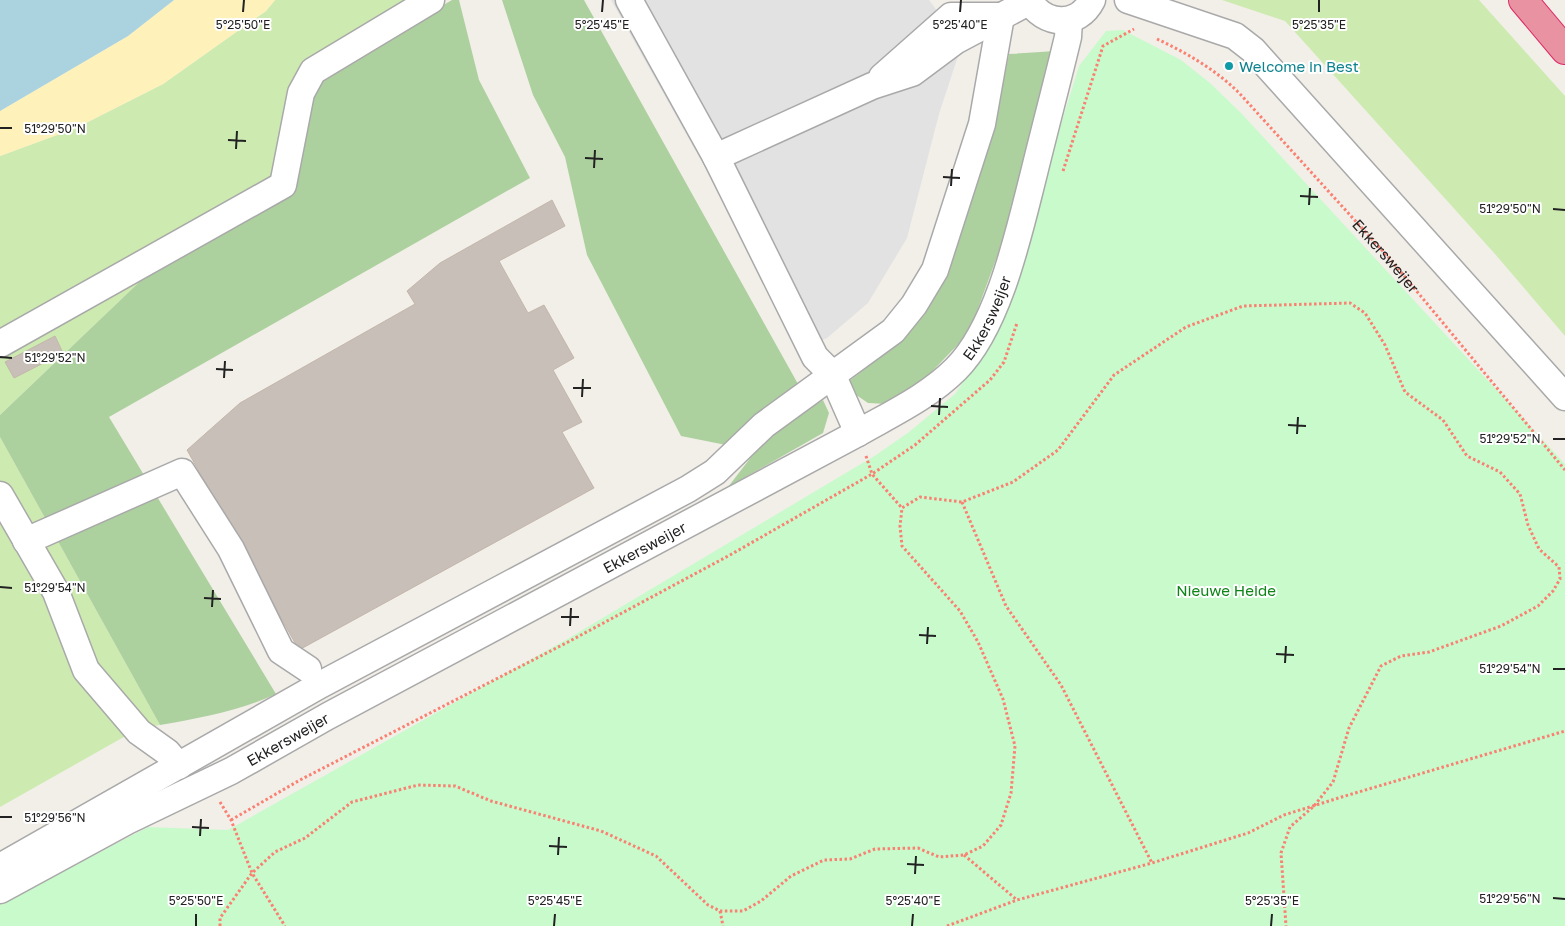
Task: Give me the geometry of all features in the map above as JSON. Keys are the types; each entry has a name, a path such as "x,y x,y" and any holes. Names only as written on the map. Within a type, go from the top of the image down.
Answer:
{"highway":[{"path":"1515,0 1541,22"},
{"path":"1523,0 1565,50"}],"street":[{"path":"0,344 282,186 300,93 313,71 431,0"},
{"path":"629,0 716,157 816,357 832,374 858,433"},
{"path":"962,0 1001,16"},
{"path":"716,157 872,86 912,73 955,41 1029,1 1038,12 1048,19 1069,20 1080,15 1092,0"},
{"path":"1128,0 1235,36 1253,50 1565,397"},
{"name":"Ekkersweijer","path":"0,867 179,766 310,668 688,489 715,472 764,425 893,331 914,304 935,270 982,124 1001,16"},
{"name":"Ekkersweijer","path":"0,890 127,822 232,771 328,716 858,433 927,393 957,368 976,342 994,306 1016,244 1068,37 1069,20"},
{"path":"26,541 182,472 231,550 281,651 310,668 328,716"},
{"path":"0,495 56,592 86,670 139,732 167,752 179,766"}],"path":[{"name":"Ekkersweijer","path":"1152,37 1178,49 1227,81 1390,259 1565,470"},
{"path":"902,508 920,497 962,502 1013,482 1058,450 1114,375 1186,327 1243,306 1350,303 1365,313 1385,345 1405,392 1443,420 1467,456 1500,472 1520,494 1539,549 1559,567 1560,579 1554,591 1538,606 1501,626 1429,652 1401,656 1382,666 1349,728 1333,782 1314,806 1290,827 1281,853 1286,926"},
{"path":"220,926 220,918 252,873 275,852 305,838 352,802 418,785 455,786 490,801 601,831 656,856 708,905 720,911 743,911 761,901 791,876 824,860 850,858 875,849 918,848 939,857 964,855 983,846 1001,825 1011,793 1015,746 1003,699 978,642 960,611 902,546 900,526 902,508 872,474 721,560 568,642 300,780 231,820 252,873 285,926"},
{"path":"962,502 1006,606 1061,685 1152,863"},
{"path":"947,926 1018,900 1152,863 1248,833 1284,815 1565,731"},
{"path":"964,855 1018,900"},
{"path":"720,911 723,926"}],"green space":[{"path":"275,0 407,0 309,60 288,91 271,184 0,331 0,156 76,128 163,84 266,11"},
{"path":"452,0 459,0 479,80 530,178 109,417 276,694 204,717 160,725 0,437 0,415 153,269 296,187 316,79"},
{"path":"502,0 584,0 798,384 726,445 681,436 587,255 565,157 533,95"},
{"path":"1222,0 1479,0 1565,96 1565,336 1495,254 1285,21"},
{"name":"Nieuwe Heide","path":"1123,30 1181,60 1210,83 1241,113 1565,464 1565,926 0,926 0,904 148,827 228,830 569,638 876,455 909,432 955,394 996,334 1079,66 1106,31"},
{"path":"1056,51 1002,243 969,333 920,384 887,404 868,403 843,386 898,343 921,317 994,129 1009,54"},
{"path":"153,269 0,415 0,358"},
{"path":"823,400 829,413 823,433 728,487 768,435"},
{"path":"0,437 160,725 138,729 0,807"}],"sand":[{"path":"174,0 275,0 266,11 163,84 76,128 0,156 0,111 128,36"}],"shaded area":[{"path":"611,0 929,0 960,42 958,56 939,114 907,238 868,303 827,338 806,347"}],"water":[{"path":"0,0 174,0 128,36 0,111"}],"building":[{"path":"552,200 565,226 499,261 528,313 544,305 574,358 553,370 582,422 562,432 594,488 299,650 187,450 240,403 415,304 407,291 440,263"},
{"path":"55,336 63,353 14,378 5,362"}],"place":[{"name":"Welcome in Best","path":"1229,66"}]}
